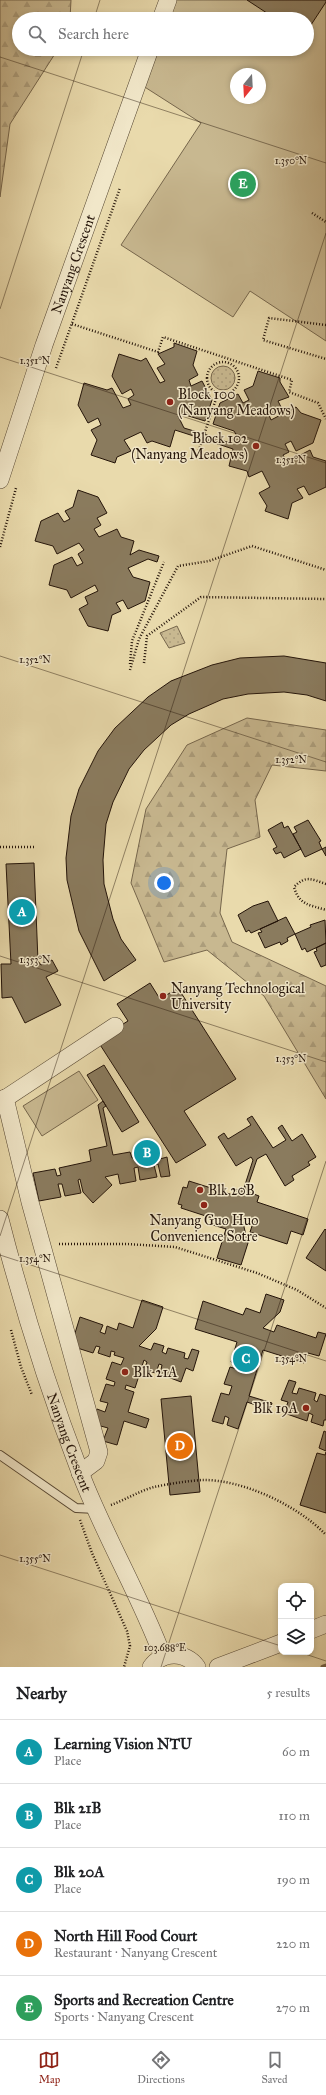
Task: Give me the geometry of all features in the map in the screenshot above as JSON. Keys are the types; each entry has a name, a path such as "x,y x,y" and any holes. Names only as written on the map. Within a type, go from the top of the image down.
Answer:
{"street":[{"path":"164,12 168,0"},
{"name":"Nanyang Crescent","path":"0,480 44,345 147,56"},
{"path":"80,1473 96,1461 99,1452 2,1100 115,1026"},
{"name":"Nanyang Crescent","path":"0,1219 40,1362 80,1473 103,1508 111,1544 148,1617 157,1662"},
{"path":"314,1629 326,1624"},
{"path":"218,1667 278,1644"},
{"path":"157,1662 180,1655 194,1662 197,1667"}],"lane":[{"path":"0,1455 76,1508 103,1508"}],"path":[{"path":"312,213 326,222"},
{"path":"326,325 269,318 263,340 326,358"},
{"path":"72,324 158,352 163,337 230,361 292,380 289,392 318,403 326,419"},
{"path":"230,361 237,369 240,379 232,391 223,394 218,393 210,387 207,377 208,372 210,368 219,362 230,361"},
{"path":"196,459 218,393"},
{"path":"164,562 132,641 130,670 139,639 178,566 209,561 252,546 326,570"},
{"path":"144,663 147,636 201,597 326,599"},
{"path":"0,847 36,847"},
{"path":"326,884 310,878 301,880 294,887 297,897 303,902 326,910"},
{"path":"42,1245 127,1244 175,1247 257,1274 297,1290 326,1308"},
{"path":"103,1508 153,1488 202,1480 219,1482 246,1488 296,1511 315,1523 326,1535"}],"green space":[{"path":"0,0 71,0 70,12 12,12 12,56 54,56 10,124 0,197"},
{"path":"170,0 326,0 326,341 250,291 233,317 121,245 201,123 140,84 150,56 314,56 314,12 166,12"},
{"path":"223,366 228,367 234,373 234,383 228,389 223,390 218,389 212,383 211,378 212,373 218,367"},
{"path":"177,626 185,643 169,648 160,633"},
{"path":"247,718 326,730 326,771 272,765 255,800 260,837 227,849 220,913 232,942 326,986 326,1099 264,996 207,950 164,962 131,883 146,809 187,745"},
{"path":"79,1071 98,1100 42,1136 23,1106"}],"building":[{"path":"247,0 326,0 314,20 314,12 265,12"},
{"name":"Block 100 (Nanyang Meadows)","path":"174,343 197,351 193,365 198,375 189,380 191,386 202,381 212,400 205,421 182,414 178,416 184,428 204,434 203,439 175,430 170,447 152,441 147,443 141,432 124,440 131,451 117,457 115,463 91,455 97,440 91,430 101,425 98,418 88,423 78,405 84,383 107,390 112,388 123,408 131,405 128,399 134,395 131,389 122,394 112,376 119,354 141,361 146,358 160,383 165,381 157,368 165,364 158,354 174,347"},
{"name":"Block 102 (Nanyang Meadows)","path":"258,371 280,378 280,382 289,397 278,401 282,409 269,415 271,420 296,407 301,413 321,420 313,443 296,451 291,441 285,444 289,452 283,455 287,462 310,450 313,457 326,461 326,487 309,495 304,486 297,489 303,498 292,503 288,519 265,511 267,506 259,493 270,487 262,471 249,477 247,471 229,466 233,449 203,439 204,434 227,442 237,436 234,431 213,424 220,403 238,394 243,403 249,400 244,390 253,386"},
{"path":"78,490 98,497 107,513 97,518 101,525 94,529 99,537 117,529 121,537 134,541 130,555 139,550 159,556 157,562 148,559 128,568 133,577 150,582 145,601 128,609 123,600 116,603 121,611 112,615 108,631 88,626 79,609 88,604 85,597 98,591 95,585 71,598 67,590 49,585 54,565 72,557 77,566 83,563 78,554 84,550 79,543 57,554 53,546 35,541 41,521 58,513 64,522 70,519 65,511 73,507"},
{"path":"284,656 326,663 326,701 307,695 284,692 248,694 223,699 189,714 171,725 144,750 129,769 113,802 106,824 103,860 104,884 113,919 121,939 136,960 104,981 79,931 67,880 66,858 71,816 79,789 98,751 115,728 148,697 171,681 212,665 240,658"},
{"path":"308,820 321,841 319,842 322,849 305,857 293,834 297,832 294,827"},
{"path":"282,822 284,828 288,826 301,849 284,858 281,852 276,854 273,849 277,847 268,830"},
{"path":"326,847 326,856 322,849"},
{"path":"34,863 38,961 41,965 52,960 58,971 46,977 61,1005 25,1023 12,997 2,998 1,964 11,964 6,864"},
{"path":"268,901 278,921 251,933 249,930 246,932 238,915 253,906"},
{"path":"286,917 295,934 287,938 288,941 281,945 280,942 265,948 258,933 262,932 260,929"},
{"path":"325,920 326,943 307,952 305,948 302,950 295,934 311,927 310,925"},
{"path":"326,943 326,965 321,967 314,952 317,951 316,948"},
{"path":"150,983 160,999 178,988 236,1079 184,1111 206,1145 176,1163 97,1040 128,1021 117,1004"},
{"path":"104,1065 139,1122 122,1132 87,1075"},
{"path":"103,1101 106,1106 103,1108 113,1155 130,1152 132,1158 136,1157 134,1151 157,1147 160,1159 167,1157 170,1176 161,1177 158,1164 154,1165 157,1177 140,1180 138,1167 134,1168 136,1181 120,1184 118,1174 105,1177 112,1185 93,1203 83,1192 80,1179 78,1180 81,1193 65,1196 62,1184 58,1184 61,1197 39,1201 33,1173 55,1169 57,1176 61,1175 59,1168 91,1161 89,1150 107,1146 98,1105"},
{"name":"Blk 20B","path":"252,1116 273,1148 286,1140 278,1128 282,1125 292,1141 302,1134 316,1157 308,1162 310,1165 292,1176 294,1180 285,1186 266,1154 257,1159 246,1191 259,1196 257,1202 308,1219 303,1235 291,1231 287,1244 250,1232 253,1223 242,1219 248,1243 241,1265 217,1258 226,1229 213,1225 215,1219 181,1208 182,1205 178,1204 183,1187 187,1188 189,1181 233,1195 235,1189 243,1191 253,1160 251,1157 236,1166 218,1137 224,1133 228,1139 251,1125 247,1119"},
{"path":"325,1229 326,1230 326,1271 306,1258"},
{"path":"266,1294 284,1300 280,1312 263,1328 274,1332 277,1325 316,1338 318,1332 326,1334 319,1356 308,1353 304,1363 263,1350 249,1396 272,1403 270,1410 247,1402 238,1429 227,1425 229,1418 225,1416 223,1424 212,1421 221,1393 229,1395 232,1386 224,1384 230,1367 237,1369 239,1365 231,1362 237,1342 195,1329 203,1301 243,1315 246,1308 260,1313"},
{"name":"Blk 21A","path":"142,1300 163,1307 156,1329 139,1346 151,1350 154,1343 164,1346 162,1352 166,1354 168,1348 185,1353 184,1358 188,1359 192,1349 199,1351 193,1371 186,1368 181,1382 160,1374 162,1365 159,1364 156,1373 144,1370 147,1362 144,1360 135,1388 126,1385 125,1389 134,1392 128,1412 149,1419 146,1428 124,1421 117,1445 103,1441 108,1428 97,1425 93,1421 97,1409 105,1412 108,1403 100,1401 106,1384 114,1386 115,1382 106,1379 112,1362 121,1365 124,1358 114,1355 115,1352 111,1351 110,1357 98,1353 100,1347 96,1346 93,1353 71,1346 80,1317 103,1325 100,1332 105,1334 107,1326 117,1330 119,1323 133,1328"},
{"name":"Blk 19A","path":"289,1380 296,1382 292,1393 297,1394 299,1388 316,1393 314,1400 317,1402 320,1394 326,1396 326,1420 324,1420 323,1426 311,1422 313,1415 309,1413 307,1421 284,1413 288,1402 281,1400"},
{"path":"191,1396 200,1492 170,1495 161,1399"},
{"name":"Blk 19A","path":"324,1431 326,1432 326,1451 319,1448"},
{"name":"Blk 19A","path":"326,1452 326,1513 300,1505 317,1453 325,1455"}],"place":[{"name":"Sports and Recreation Centre","path":"243,184"},
{"name":"Block 100 (Nanyang Meadows)","path":"170,402"},
{"name":"Block 102 (Nanyang Meadows)","path":"256,446"},
{"name":"Learning Vision NTU","path":"22,912"},
{"name":"Nanyang Technological University","path":"163,996"},
{"name":"Blk 21B","path":"147,1153"},
{"name":"Blk 20B","path":"200,1190"},
{"name":"Nanyang Guo Huo Convenience Sotre","path":"204,1205"},
{"name":"Blk 20A","path":"246,1359"},
{"name":"Blk 21A","path":"125,1372"},
{"name":"Blk 19A","path":"306,1408"},
{"name":"North Hill Food Court","path":"180,1446"}]}
